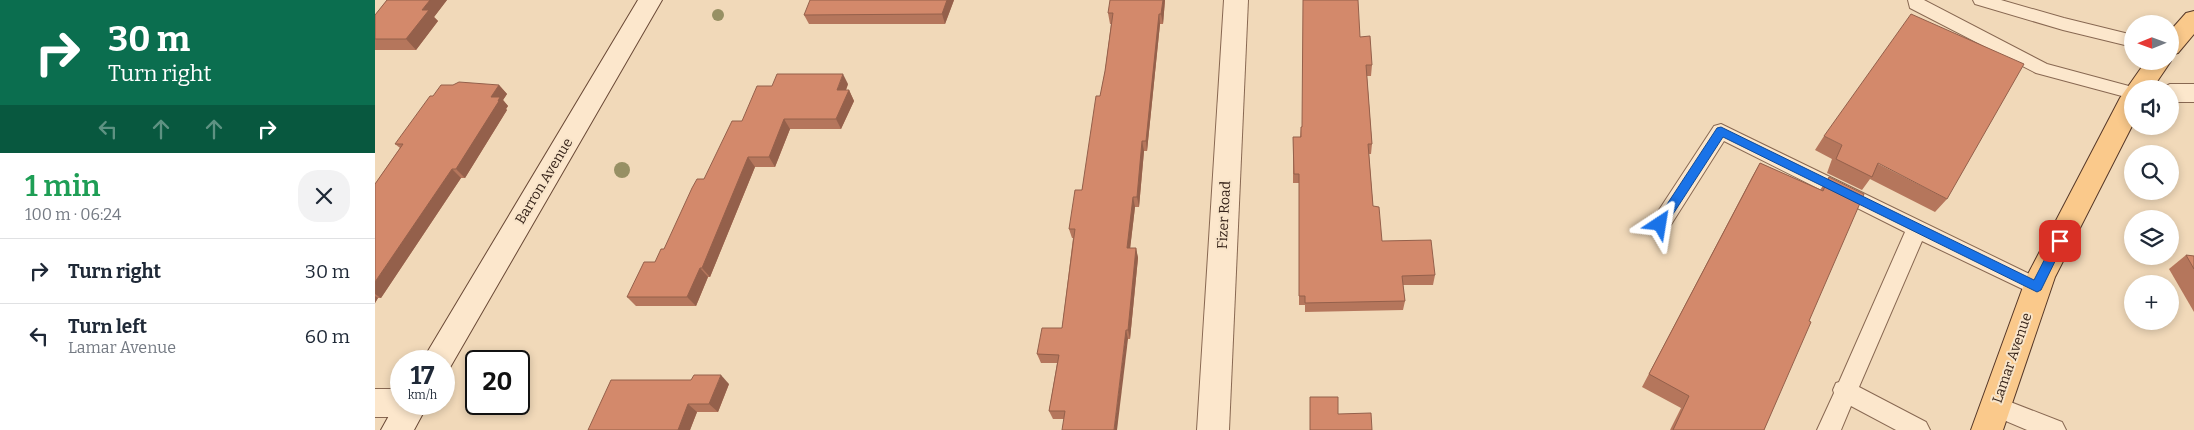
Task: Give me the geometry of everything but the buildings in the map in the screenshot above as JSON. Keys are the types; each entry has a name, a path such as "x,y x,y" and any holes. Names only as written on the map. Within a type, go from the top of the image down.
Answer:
{"main road":[{"path":"2179,36 2194,19"},
{"name":"Lamar Avenue","path":"1991,418 2037,287 2124,116"}],"street":[{"name":"Barron Avenue","path":"443,350 650,0"},
{"name":"Fizer Road","path":"1213,430 1236,0"},
{"path":"2179,93 2194,93"},
{"path":"375,403 390,403"},
{"path":"397,430 406,415"}],"lane":[{"path":"1916,0 1916,4 2042,69 2124,91"},
{"path":"1981,0 2063,24 2124,39"},
{"path":"1660,224 1721,131 2037,287"},
{"path":"1829,430 1917,229"},
{"path":"1845,390 1918,430"},
{"path":"1991,418 2053,430"}],"route":[{"path":"1660,224 1721,131 2037,287 2060,241"}]}
